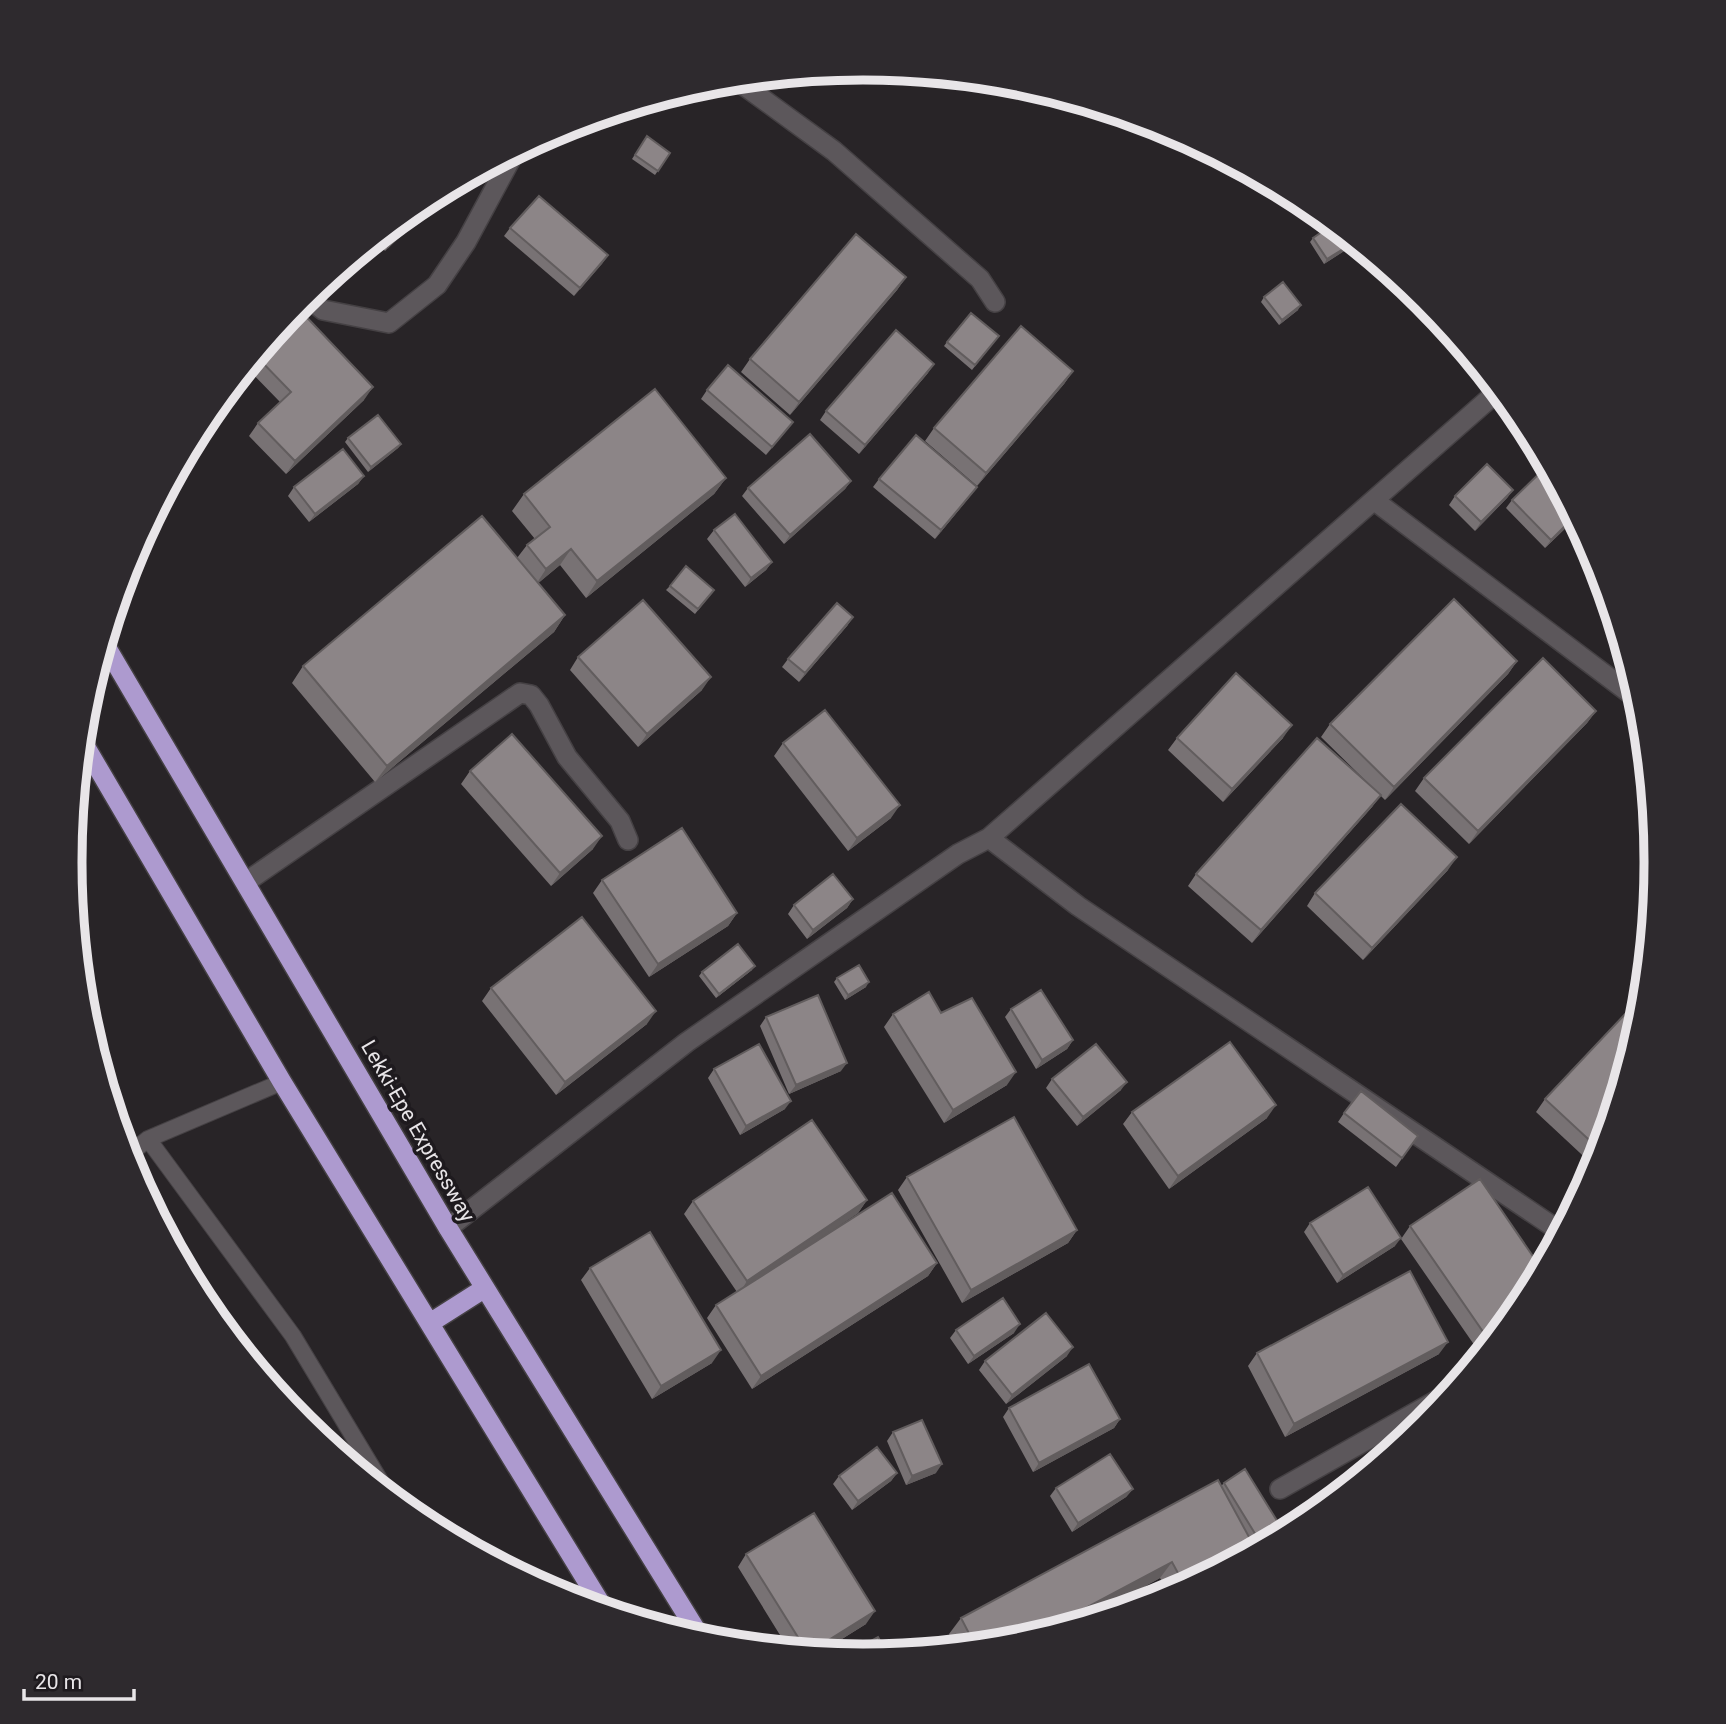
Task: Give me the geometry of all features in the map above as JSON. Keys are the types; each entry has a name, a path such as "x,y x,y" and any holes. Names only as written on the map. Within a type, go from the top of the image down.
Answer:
{"highway":[{"name":"Lekki-Epe Expressway","path":"110,653 448,1227 692,1624"},
{"path":"89,754 282,1082 596,1596"},
{"path":"429,1323 485,1288"}],"street":[{"path":"750,89 834,150 980,279 995,302"},
{"path":"316,304 323,310 389,323 437,285 466,242 507,166"},
{"path":"448,1227 687,1042 958,854 989,838 1491,397"},
{"path":"1375,501 1624,689"},
{"path":"246,882 520,693 531,695 539,705 567,757 620,821 628,840"},
{"path":"989,838 1078,906 1554,1227"},
{"path":"1280,1489 1422,1409"}],"lane":[{"path":"136,1148 148,1139 282,1082"},
{"path":"148,1139 293,1336 375,1472"}],"building":[{"path":"647,136 670,153 658,171 635,155"},
{"path":"539,196 608,255 580,288 510,228"},
{"path":"404,230 405,231 388,247 385,244"},
{"path":"1323,231 1346,247 1327,259 1313,238"},
{"path":"856,234 906,277 799,402 750,359"},
{"path":"1283,282 1301,305 1282,320 1264,297"},
{"path":"971,313 999,336 975,365 947,342"},
{"path":"305,315 373,387 295,461 258,423 291,392 262,362"},
{"path":"1021,326 1073,371 986,473 934,428"},
{"path":"896,330 934,364 865,445 826,411"},
{"path":"728,365 793,422 772,447 707,390"},
{"path":"655,389 726,478 597,581 571,549 546,569 527,545 550,527 524,494"},
{"path":"378,415 401,444 371,467 348,438"},
{"path":"810,434 851,481 790,535 748,488"},
{"path":"916,435 977,487 941,530 879,479"},
{"path":"343,449 364,476 315,514 294,487"},
{"path":"1487,464 1513,490 1481,522 1455,496"},
{"path":"1541,472 1567,524 1551,540 1512,500"},
{"path":"735,514 772,562 751,578 714,530"},
{"path":"482,516 565,615 387,766 303,666"},
{"path":"686,566 714,590 698,609 670,586"},
{"path":"1454,599 1517,661 1394,787 1330,724"},
{"path":"643,600 711,677 647,734 578,657"},
{"path":"837,603 853,617 805,673 788,659"},
{"path":"1543,658 1596,711 1478,831 1424,778"},
{"path":"1236,673 1292,725 1232,789 1177,738"},
{"path":"825,710 900,805 857,838 783,743"},
{"path":"512,734 602,836 560,873 470,771"},
{"path":"1317,738 1381,795 1261,930 1196,874"},
{"path":"1401,804 1457,857 1372,948 1315,893"},
{"path":"682,828 737,913 658,964 602,880"},
{"path":"833,874 853,899 813,930 794,905"},
{"path":"582,917 656,1011 565,1082 491,988"},
{"path":"738,944 755,966 719,994 702,972"},
{"path":"859,965 869,982 848,995 837,978"},
{"path":"1041,990 1073,1040 1042,1060 1011,1009"},
{"path":"929,992 941,1013 972,998 1016,1072 953,1110 893,1014"},
{"path":"818,995 847,1063 796,1085 766,1017"},
{"path":"1630,1009 1618,1064 1592,1143 1545,1099"},
{"path":"1230,1042 1276,1105 1178,1176 1132,1112"},
{"path":"759,1044 791,1101 746,1126 714,1069"},
{"path":"1096,1044 1127,1082 1083,1117 1052,1079"},
{"path":"1361,1091 1418,1136 1402,1158 1344,1113"},
{"path":"1014,1117 1077,1230 971,1290 907,1177"},
{"path":"812,1120 867,1200 747,1281 693,1201"},
{"path":"1480,1179 1536,1260 1485,1335 1410,1226"},
{"path":"1368,1187 1401,1238 1343,1275 1310,1223"},
{"path":"892,1193 937,1263 761,1376 716,1305"},
{"path":"650,1232 721,1350 661,1386 590,1268"},
{"path":"1410,1271 1448,1342 1294,1424 1257,1353"},
{"path":"1003,1298 1020,1324 974,1356 956,1330"},
{"path":"1046,1313 1073,1347 1012,1395 985,1361"},
{"path":"1089,1364 1120,1419 1039,1463 1009,1408"},
{"path":"922,1420 942,1464 912,1476 893,1432"},
{"path":"877,1447 897,1473 858,1501 839,1476"},
{"path":"1110,1454 1133,1489 1078,1523 1056,1488"},
{"path":"1245,1469 1279,1523 1257,1537 1224,1483"},
{"path":"1218,1480 1251,1541 1180,1576 1172,1562 1065,1617 970,1636 961,1618"},
{"path":"814,1513 875,1611 825,1642 800,1641 746,1554"},
{"path":"878,1637 882,1643 865,1644"}]}
